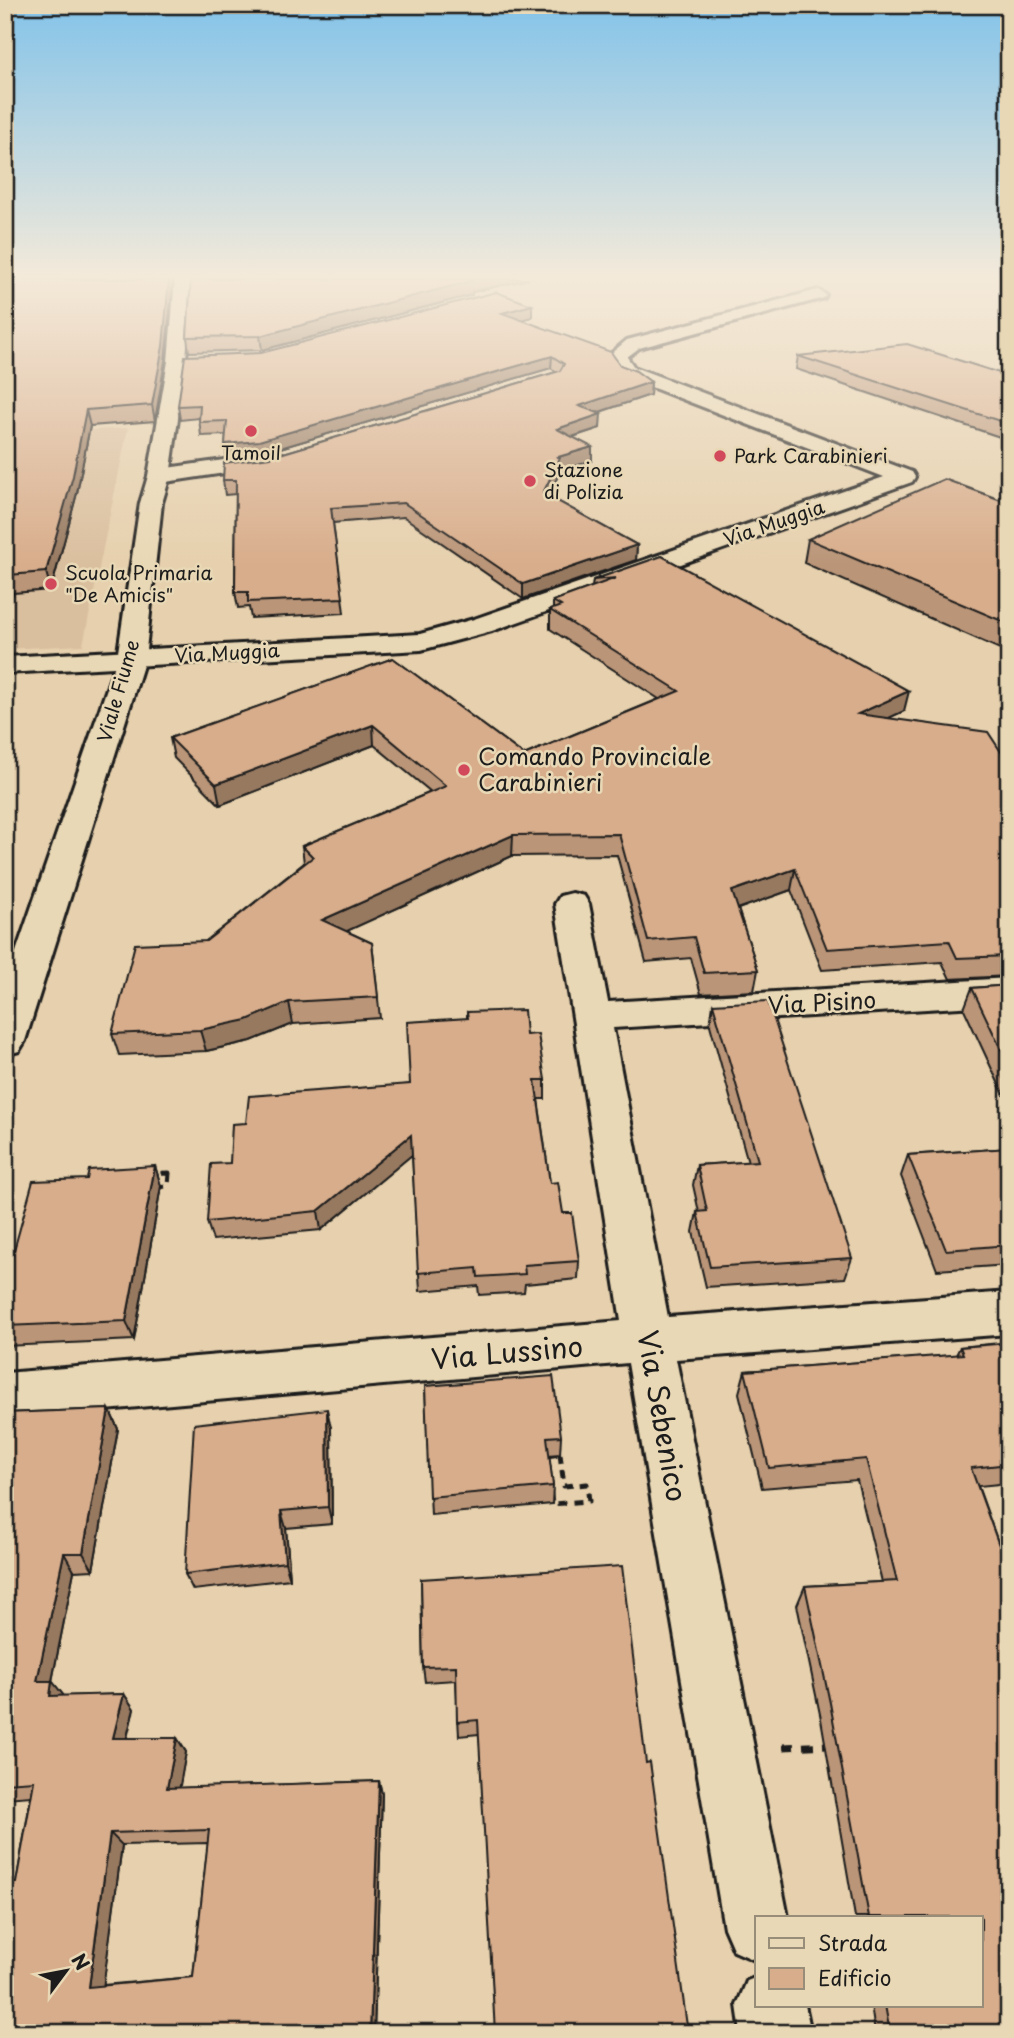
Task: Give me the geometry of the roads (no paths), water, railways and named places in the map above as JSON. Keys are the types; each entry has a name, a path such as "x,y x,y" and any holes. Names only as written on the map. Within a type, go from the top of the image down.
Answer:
{"street":[{"name":"Viale Fiume","path":"5,1041 131,659 151,503 180,374"},
{"name":"Via Muggia","path":"131,659 421,642 483,625 904,477 635,374"},
{"path":"159,476 263,463 289,455"},
{"path":"5,665 131,659"},
{"name":"Via Sebenico","path":"572,904 594,1016 648,1340 755,1917"},
{"name":"Via Pisino","path":"594,1016 1009,991"},
{"name":"Via Lussino","path":"5,1396 648,1340 1009,1313"},
{"path":"771,2007 776,2033"}],"place":[{"name":"Tamoil","path":"251,431"},
{"name":"Park Carabinieri","path":"720,456"},
{"name":"Stazione di Polizia","path":"530,481"},
{"name":"Scuola Primaria \"De Amicis\"","path":"51,584"},
{"name":"Comando Provinciale Carabinieri","path":"464,770"}]}
